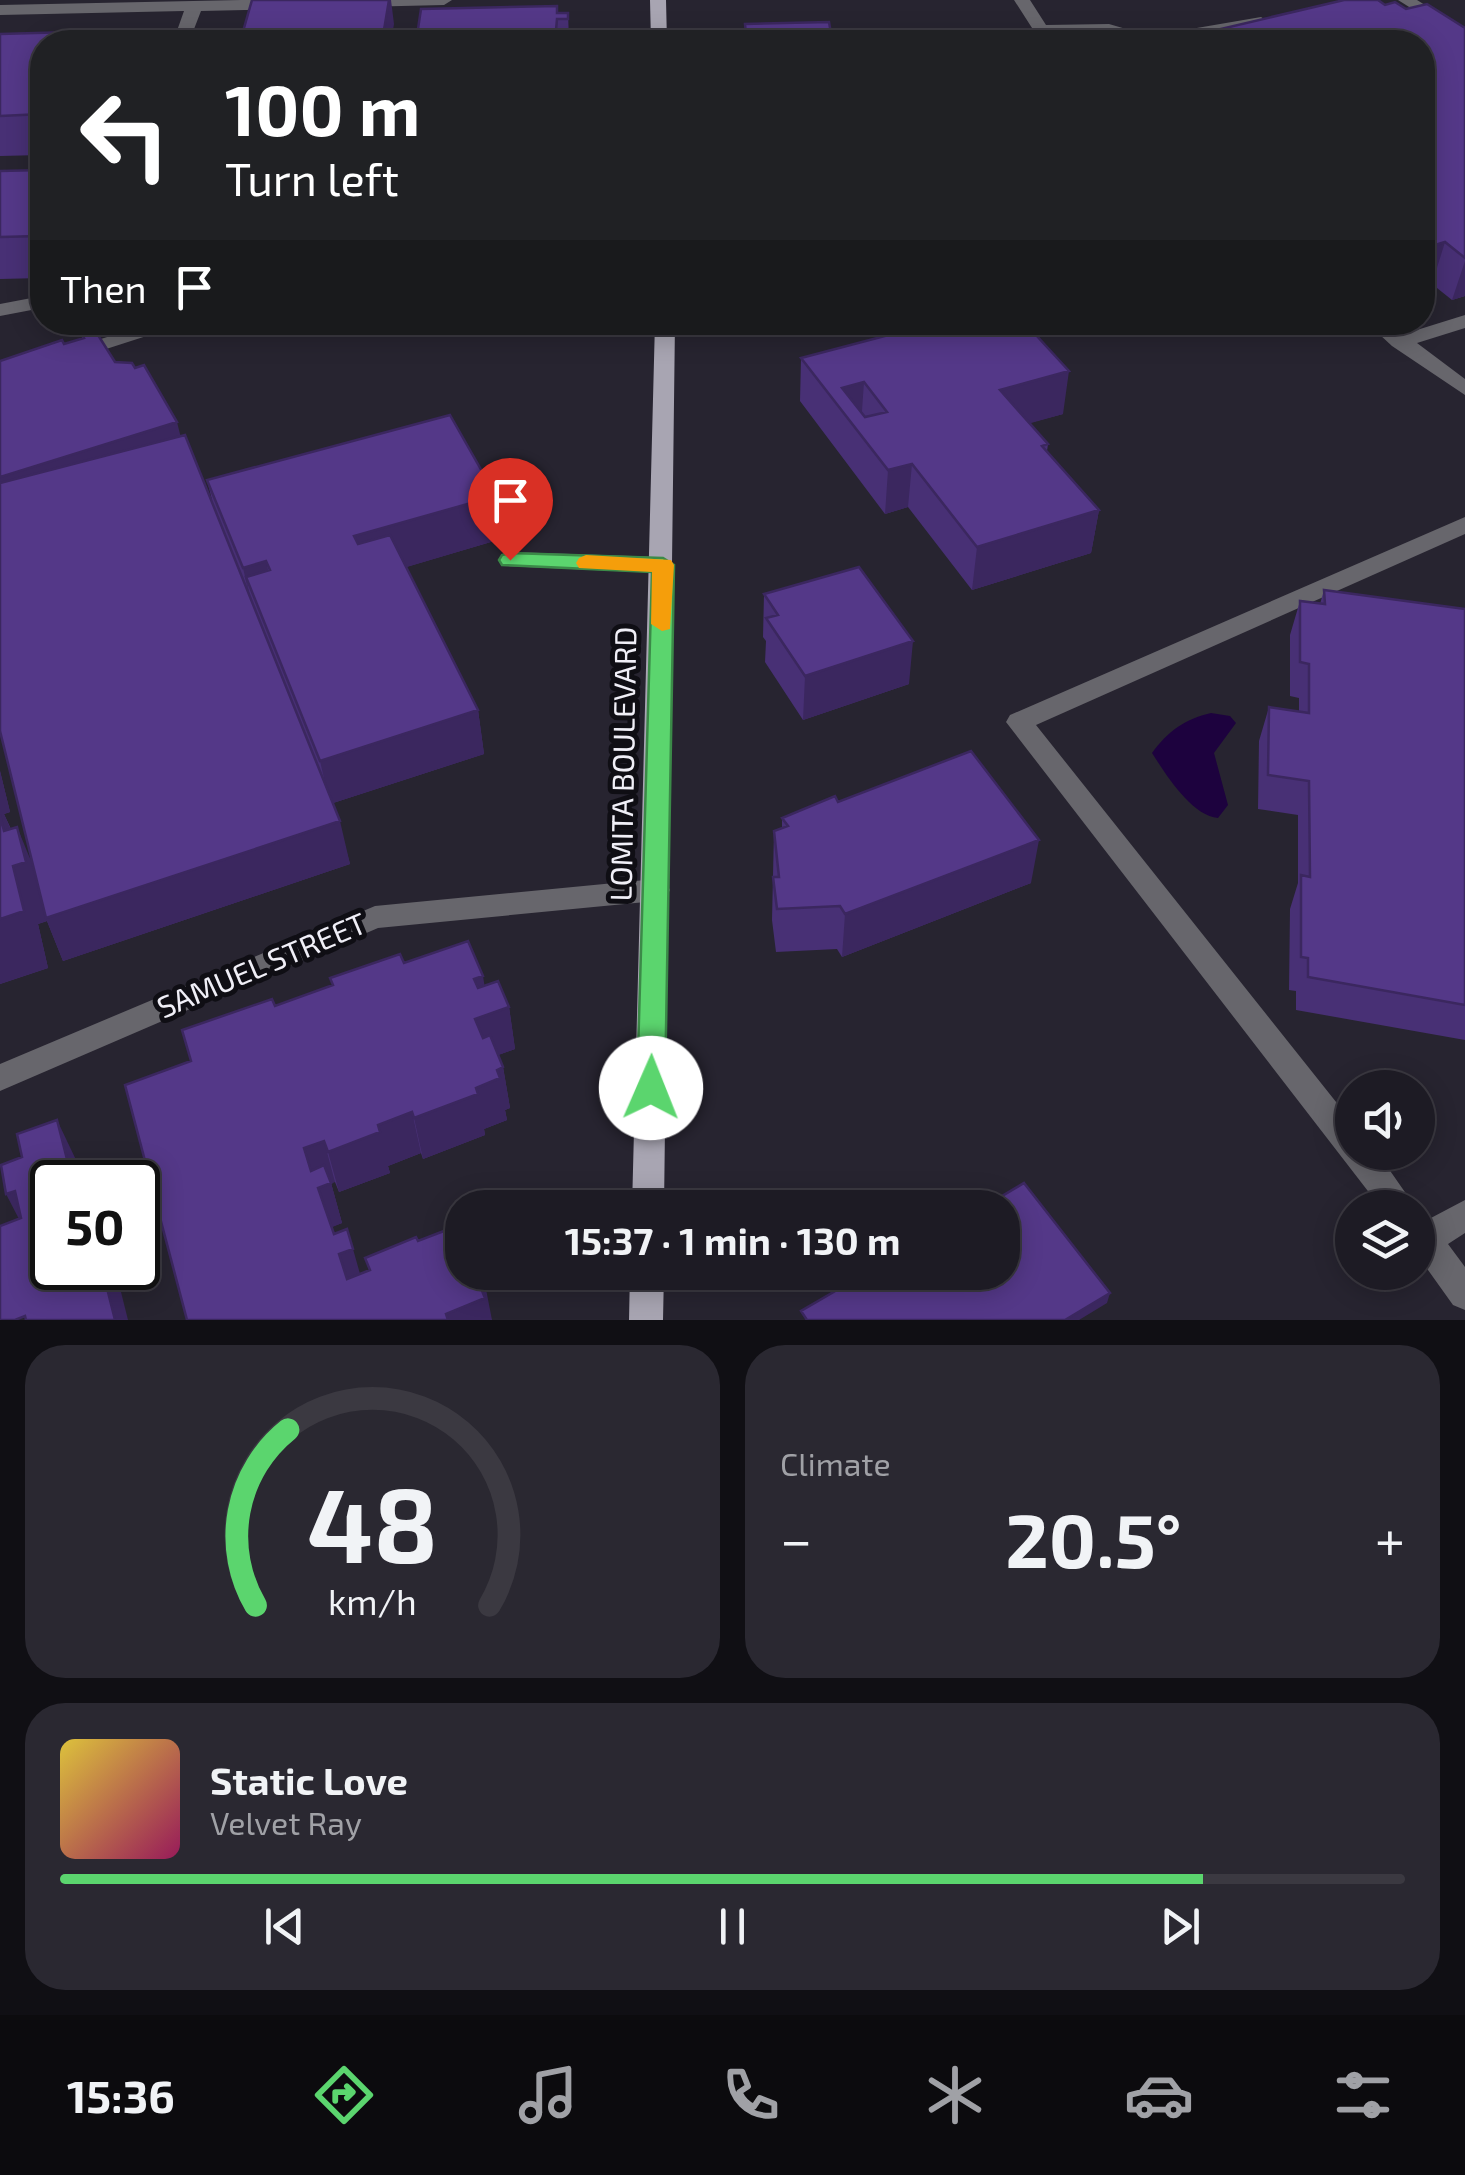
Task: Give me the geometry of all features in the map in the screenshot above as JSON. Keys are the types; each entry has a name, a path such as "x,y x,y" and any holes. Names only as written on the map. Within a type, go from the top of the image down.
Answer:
{"main road":[{"path":"658,0 659,30"},
{"name":"LOMITA BOULEVARD","path":"648,1190 666,335"},
{"path":"646,1320 647,1290"}],"street":[{"path":"348,2 444,0"},
{"path":"1022,0 1040,30"},
{"path":"1406,0 1465,37"},
{"path":"0,10 310,3"},
{"path":"186,30 194,6"},
{"path":"1212,30 1281,18"},
{"path":"2,310 30,304"},
{"path":"1435,330 1465,321"},
{"path":"54,359 136,335"},
{"path":"1390,335 1465,389"},
{"path":"1398,342 1420,335"},
{"path":"1335,1123 1019,722 1465,525"},
{"path":"510,560 663,565"},
{"name":"SAMUEL STREET","path":"0,1078 375,918 656,890"},
{"path":"1435,1229 1465,1216"},
{"path":"1435,1254 1465,1294"}],"shaded area":[{"path":"1211,713 1230,716 1236,723 1214,753 1228,805 1218,818 1208,816 1189,802 1152,753 1178,727"}],"building":[{"path":"252,0 389,0 384,30 243,30"},
{"path":"1344,0 1378,0 1385,5 1395,2 1406,9 1427,4 1465,28 1465,258 1445,242 1435,245 1435,30 1216,30"},
{"path":"557,6 557,13 568,13 568,19 557,19 556,30 418,30 421,9"},
{"path":"829,22 830,30 746,30 745,24"},
{"path":"30,33 30,115 0,116 0,34"},
{"path":"30,170 30,236 0,237 0,171"},
{"path":"82,335 98,335 115,362 132,363 135,368 144,365 177,422 0,477 0,361 62,340 64,344 84,338"},
{"path":"889,335 1036,335 1069,371 1000,390 1048,444 1042,446 1099,510 977,547 912,464 888,470 801,358","holes":["864,382 887,412 865,417 842,388"]},
{"path":"450,415 496,496 354,536 358,544 390,535 478,710 320,761 246,577 270,570 266,561 243,568 207,480"},
{"path":"185,435 340,821 46,918 0,731 0,483"},
{"path":"859,567 913,641 805,676 766,618 778,615 764,594"},
{"path":"1324,590 1465,609 1465,1005 1308,977 1308,958 1301,957 1301,875 1310,877 1309,781 1268,775 1269,707 1309,713 1309,664 1300,662 1300,601 1325,604"},
{"path":"971,751 1039,840 845,914 840,906 777,909 773,877 779,877 774,831 788,826 782,818 835,796 838,802"},
{"path":"0,815 4,831 17,827 26,862 13,866 24,911 0,919"},
{"path":"468,941 483,976 474,979 478,988 498,981 509,1007 475,1019 483,1038 490,1035 503,1067 497,1070 500,1078 476,1088 478,1094 414,1118 412,1112 378,1125 380,1132 328,1152 324,1141 304,1148 311,1171 324,1165 331,1183 318,1188 334,1234 347,1229 353,1249 339,1254 347,1279 370,1270 365,1258 416,1237 418,1241 445,1231 445,1290 482,1290 485,1298 446,1314 448,1320 187,1320 160,1218 160,1160 145,1160 125,1085 191,1061 182,1030 272,999 275,1006 333,985 330,978 400,954 404,963"},
{"path":"57,1120 67,1160 30,1160 30,1290 108,1290 115,1320 26,1320 25,1316 0,1320 0,1226 21,1218 15,1191 6,1194 1,1165 22,1157 17,1134"},
{"path":"1024,1183 1110,1293 1065,1320 807,1320 801,1311 837,1290 1020,1290 1020,1190 1012,1190"}],"slow traffic":[{"path":"586,563 663,565 662,624"}],"route":[{"path":"510,560 663,565 651,1088"}]}
